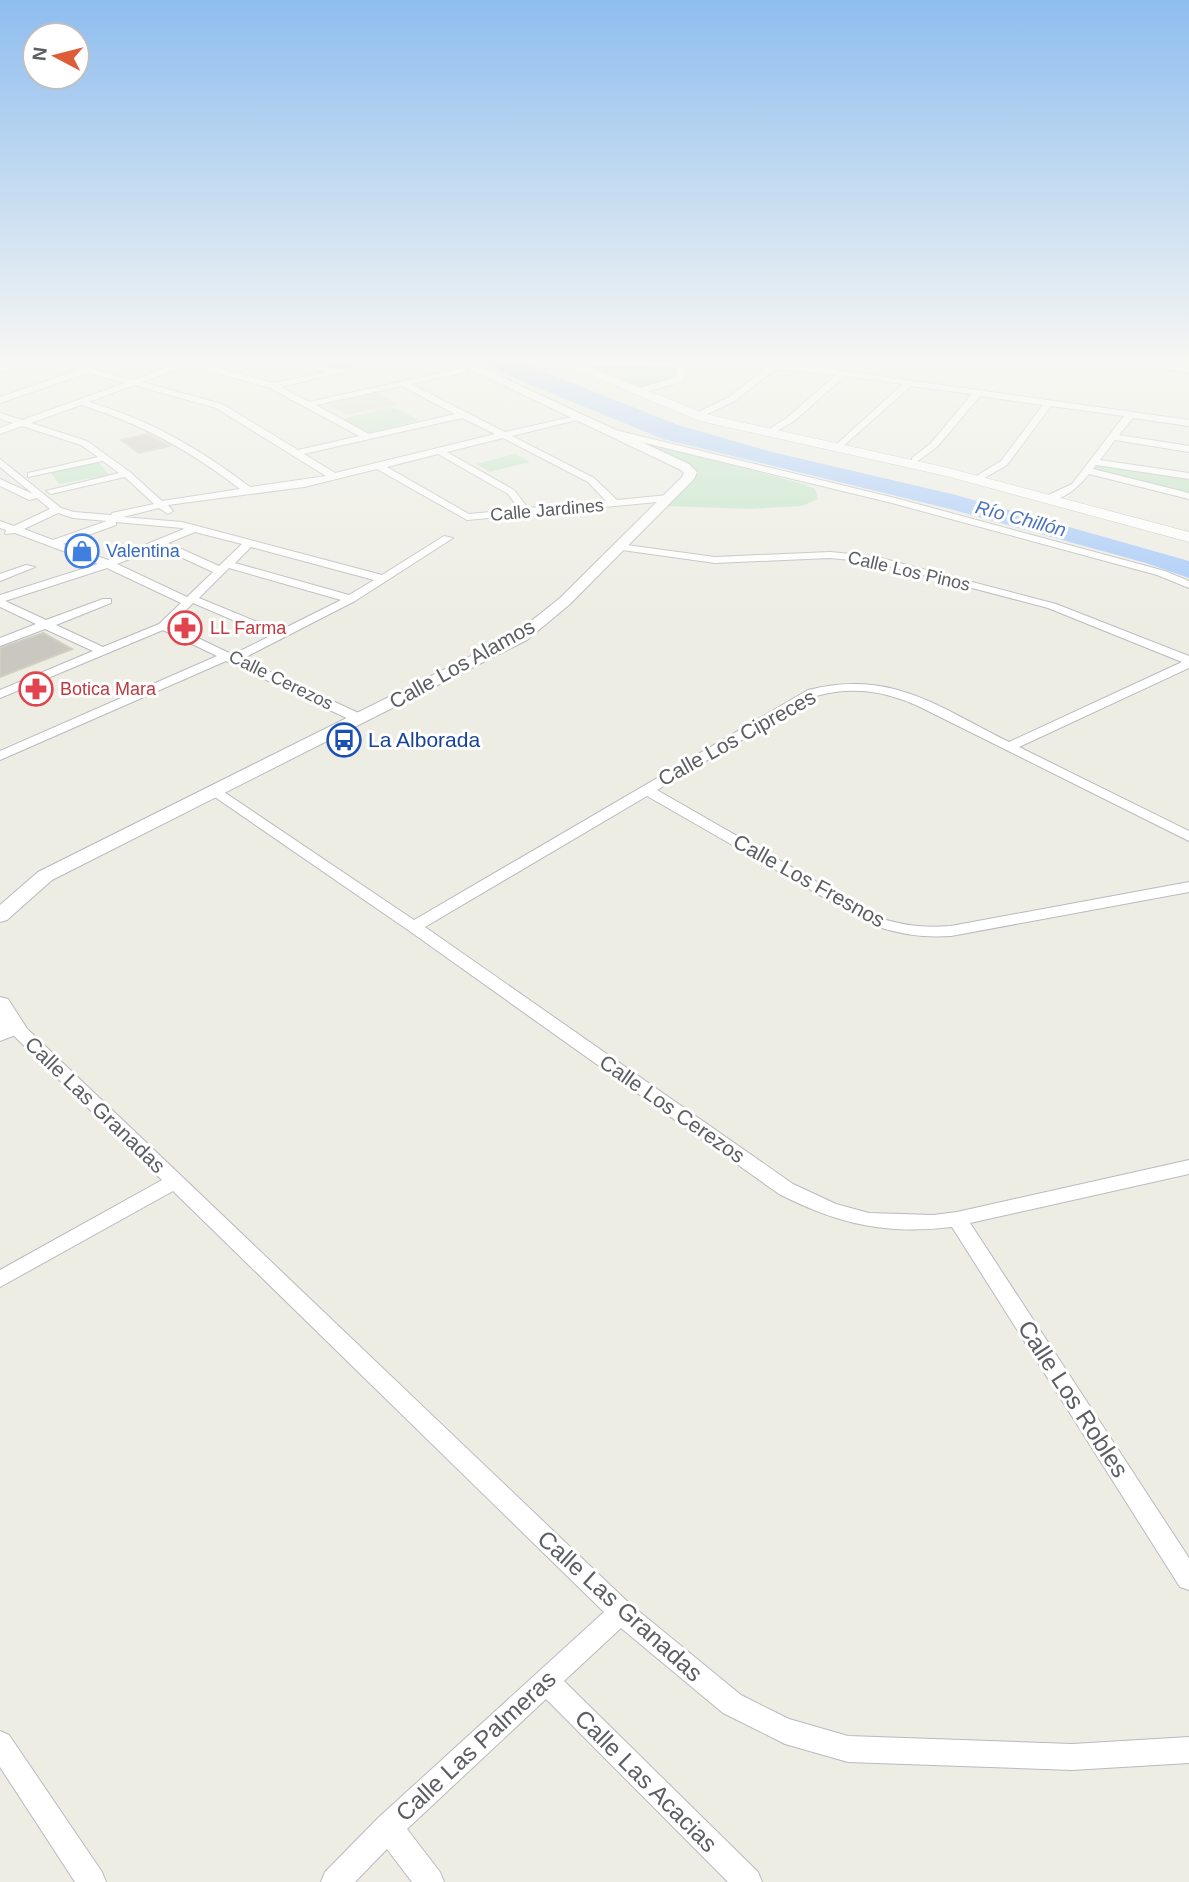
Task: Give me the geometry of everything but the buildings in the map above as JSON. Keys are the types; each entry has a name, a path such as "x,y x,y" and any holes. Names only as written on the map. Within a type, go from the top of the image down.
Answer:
{"main road":[{"path":"835,447 948,472 1189,534"},
{"path":"855,447 981,477 1052,498"}],"street":[{"path":"90,447 127,474 184,525"},
{"path":"188,447 248,491"},
{"path":"288,447 336,478"},
{"path":"298,453 325,447"},
{"path":"52,544 161,504 336,478 459,447"},
{"path":"528,447 591,480 614,503"},
{"path":"626,447 661,466 673,478 671,495"},
{"path":"642,447 691,472 671,495"},
{"path":"673,447 895,501 1161,573 1189,585"},
{"path":"915,460 932,447"},
{"path":"981,477 1004,463 1016,447"},
{"path":"1052,498 1075,486 1106,447"},
{"path":"439,452 511,492 526,512"},
{"path":"0,454 18,463 51,491 80,510 117,518"},
{"path":"31,475 106,458"},
{"path":"1096,461 1189,476"},
{"path":"0,463 57,509"},
{"name":"Calle Jardines","path":"379,466 467,517 671,495"},
{"path":"1089,471 1189,496"},
{"path":"51,491 127,474"},
{"path":"0,482 57,509 83,517 184,525 385,579"},
{"name":"Calle Los Alamos","path":"0,916 45,876 216,793 521,636 565,601 671,495"},
{"path":"0,536 57,509"},
{"path":"0,524 108,564 281,636"},
{"path":"0,601 108,564 159,543 184,525"},
{"path":"0,756 281,636 351,599 448,538"},
{"path":"159,543 224,567 351,599"},
{"path":"0,694 163,626 249,543"},
{"name":"Calle Los Pinos","path":"618,548 715,561 830,555 873,559 1052,606 1189,661"},
{"path":"0,578 30,568"},
{"path":"0,601 102,651"},
{"path":"0,642 107,601"},
{"name":"Calle Cerezos","path":"163,626 232,656 360,719"},
{"path":"1010,746 1189,661"},
{"name":"Calle Los Cipreces","path":"414,927 812,693 844,685 878,686 898,692 1189,837"},
{"name":"Calle Los Fresnos","path":"646,789 856,911 901,930 926,933 951,931 1189,887"},
{"name":"Calle Los Cerezos","path":"216,793 414,927 786,1189 826,1211 875,1223 921,1224 957,1219 1189,1167"},
{"path":"0,1004 8,1031"},
{"name":"Calle Las Granadas","path":"8,1031 175,1182 621,1612 732,1704 785,1731 848,1749 1072,1757 1189,1750"},
{"name":"Calle Las Granadas","path":"0,1279 175,1182"},
{"name":"Calle Los Robles","path":"957,1219 1189,1579"},
{"name":"Calle Las Palmeras","path":"335,1882 388,1828 621,1612"},
{"name":"Calle Las Acacias","path":"545,1680 747,1882"},
{"path":"0,1744 92,1882"},
{"path":"388,1828 430,1882"}],"green space":[{"path":"647,447 661,447 804,484 815,489 818,499 802,506 750,509 666,506 699,472"},
{"path":"515,454 530,462 490,472 476,464"},
{"path":"99,463 109,475 59,484 50,472"},
{"path":"1099,463 1189,477 1189,495 1093,471"}],"water":[{"name":"Río Chillón","path":"695,447 754,447 956,495 1189,561 1189,578 1146,563 950,509"}],"place":[{"name":"Valentina","path":"82,551"},
{"name":"LL Farma","path":"185,628"},
{"name":"Botica Mara","path":"36,689"},
{"name":"La Alborada","path":"344,740"}]}
